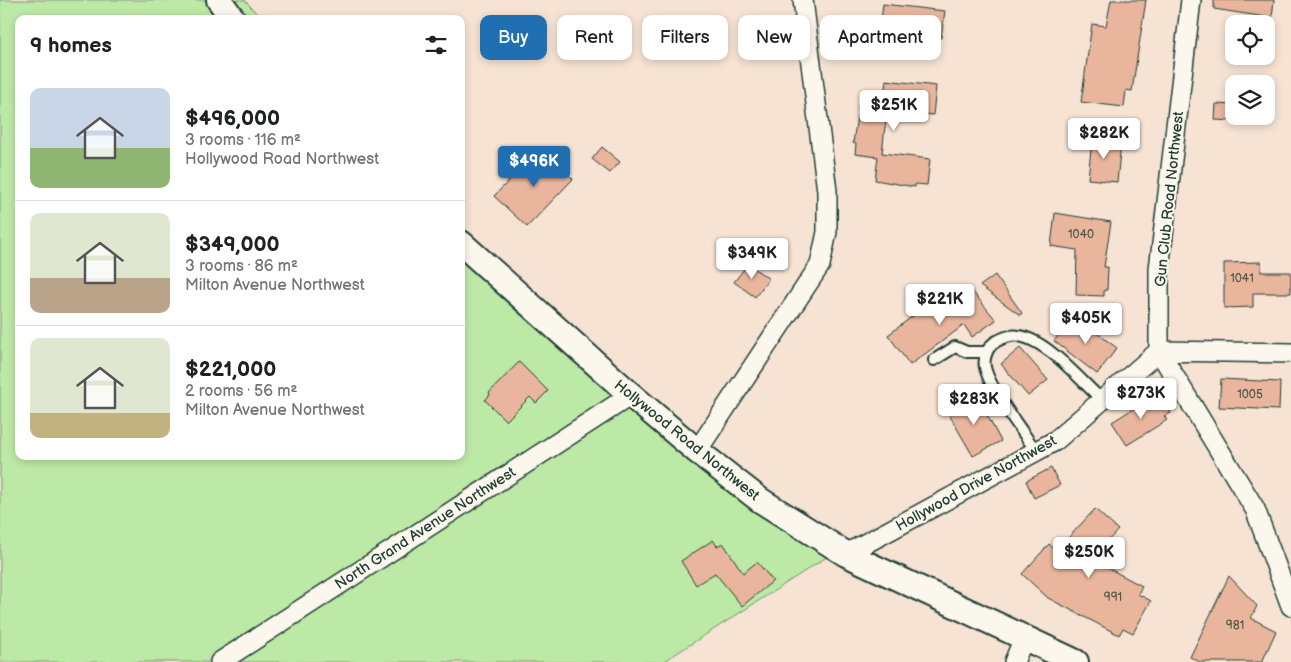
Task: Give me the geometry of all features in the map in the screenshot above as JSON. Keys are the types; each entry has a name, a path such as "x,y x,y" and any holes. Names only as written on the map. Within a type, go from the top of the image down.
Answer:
{"street":[{"path":"218,0 230,15"},
{"path":"697,452 820,265 827,232 827,191 804,0"},
{"name":"Gun Club Road Northwest","path":"1159,351 1159,269 1191,0"},
{"name":"Hollywood Road Northwest","path":"465,247 697,452 760,500 846,554 1076,662"},
{"path":"1159,351 1291,353"},
{"path":"1159,351 1255,509 1291,606"},
{"name":"Hollywood Drive Northwest","path":"846,554 1055,441 1159,351"},
{"name":"North Grand Avenue Northwest","path":"220,662 631,395"},
{"path":"1014,662 1024,638"}],"lane":[{"path":"1036,452 989,379 984,365 987,352 993,343 1017,335 1032,339 1052,354 1102,400"},
{"path":"934,360 955,347 967,352 987,352"}],"green space":[{"path":"0,0 245,0 258,15 15,15 15,460 465,460 465,237 621,391 844,546 663,662 0,662"}],"building":[{"path":"1111,0 1146,0 1132,91 1126,90 1124,107 1081,102 1092,24 1106,26"},
{"path":"1214,0 1274,0 1272,15 1253,15 1214,9"},
{"path":"883,4 945,11 941,38 941,15 882,15"},
{"path":"886,80 936,86 933,115 887,110 882,153 930,159 927,185 915,184 915,187 875,180 878,157 855,154 856,144 853,143 859,103 883,105"},
{"path":"1216,104 1225,104 1225,121 1215,120"},
{"path":"1092,139 1121,142 1117,182 1088,179"},
{"path":"602,147 620,162 610,173 592,159"},
{"path":"541,148 573,179 527,227 494,196"},
{"path":"1055,213 1111,222 1104,267 1108,267 1107,290 1104,290 1104,296 1076,295 1077,250 1051,246"},
{"path":"1261,262 1261,272 1291,272 1291,293 1253,293 1253,307 1224,308 1224,263"},
{"path":"748,264 769,279 755,297 734,282"},
{"path":"995,275 1022,313 1020,315 980,286"},
{"path":"972,291 996,320 972,337 964,325 910,365 888,335 930,303 939,314"},
{"path":"1074,316 1117,348 1097,374 1054,341"},
{"path":"1020,348 1048,380 1028,396 1001,364"},
{"path":"519,362 548,391 536,403 530,397 506,421 485,400 490,395 489,393"},
{"path":"1221,379 1280,382 1279,410 1219,407"},
{"path":"976,395 1001,441 973,456 947,411"},
{"path":"1152,397 1155,403 1162,399 1171,413 1164,416 1167,420 1127,445 1112,422"},
{"path":"1051,468 1060,485 1034,498 1026,481"},
{"path":"1095,509 1118,530 1091,559 1142,586 1138,594 1151,601 1133,633 1123,628 1119,635 1048,598 1022,574 1049,544 1056,551"},
{"path":"713,540 717,546 723,543 743,573 757,562 773,581 742,606 715,573 696,585 681,561"},
{"path":"1229,576 1257,606 1251,618 1276,631 1262,662 1200,662 1190,657"}]}
